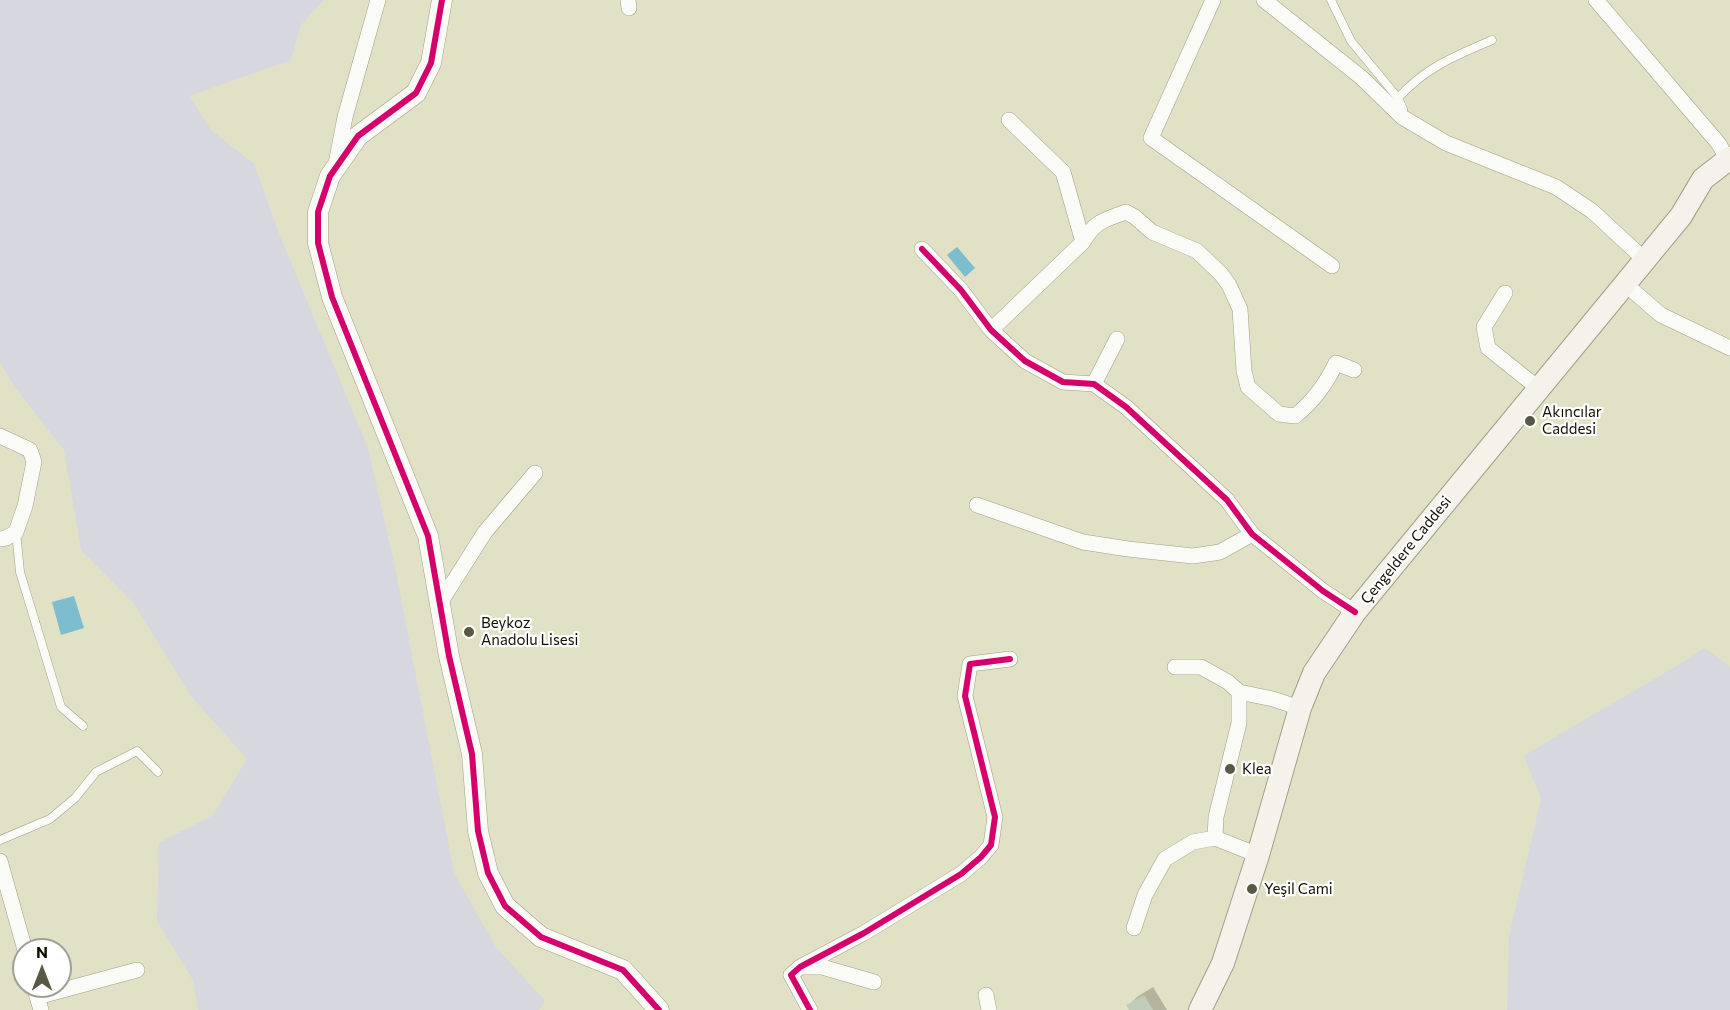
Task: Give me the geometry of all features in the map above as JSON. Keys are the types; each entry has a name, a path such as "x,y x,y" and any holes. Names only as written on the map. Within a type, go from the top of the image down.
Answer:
{"main road":[{"name":"Çengeldere Caddesi","path":"1200,1010 1223,963 1258,855 1299,708 1314,673 1355,612 1682,216 1703,179 1728,158"}],"street":[{"path":"335,170 345,117 378,0"},
{"path":"442,0 431,63 416,93 358,136 330,176 318,212 318,243 332,297 428,536 449,656 472,754 478,831 488,873 505,906 541,937 623,970 659,1010"},
{"path":"1213,0 1150,138 1332,266"},
{"path":"1264,0 1362,78 1402,117 1446,143 1556,187 1592,211 1645,260"},
{"path":"1596,0 1719,144 1728,158"},
{"path":"1009,120 1063,172 1083,242"},
{"path":"991,330 1083,242 1091,228 1104,220 1126,212 1152,232 1197,250 1221,274 1240,309 1244,371 1248,387 1279,414 1295,416 1308,406 1326,383 1336,363 1354,370"},
{"path":"922,249 962,291 991,330 1025,361 1063,382 1094,384 1126,407 1227,500 1252,534 1323,591 1355,612"},
{"path":"1625,284 1661,315 1730,348"},
{"path":"1504,292 1484,327 1488,348 1538,388"},
{"path":"1094,384 1117,339"},
{"path":"0,437 30,450 34,462 25,506 16,532 0,539"},
{"path":"440,603 485,532 535,473"},
{"path":"977,505 1083,542 1149,552 1193,556 1220,552 1252,534"},
{"path":"810,1010 791,975 800,967 864,933 961,874 991,845 995,817 966,696 970,664 1010,659"},
{"path":"1175,667 1201,667 1228,682 1239,692 1274,699 1299,708"},
{"path":"1215,838 1216,817 1239,723 1239,692"},
{"path":"1134,928 1145,895 1166,859 1193,842 1215,838 1258,855"},
{"path":"0,861 5,901 20,938"},
{"path":"800,967 822,967 874,982"},
{"path":"72,988 137,970"}],"lane":[{"path":"1331,0 1351,41 1398,98 1403,108 1402,117"},
{"path":"1398,98 1409,85 1436,65 1492,40"},
{"path":"16,532 20,572 61,707 83,726"},
{"path":"0,840 50,819 68,805 96,772 137,751 158,772"}],"shaded area":[{"path":"0,0 324,0 301,25 291,60 189,96 211,130 254,164 280,236 368,448 394,563 454,873 496,947 545,1001 539,1010 198,1010 193,980 157,921 159,843 213,815 247,759 191,696 135,605 81,550 64,450 14,386 0,362"},
{"path":"1705,648 1730,667 1730,1010 1507,1010 1509,936 1541,799 1524,756"}],"water":[{"path":"957,247 975,268 965,277 947,255"},
{"path":"74,596 84,628 61,635 52,602"}],"building":[{"path":"1144,995 1153,1010 1129,1010 1126,1005"}],"cycle path":[{"path":"442,0 431,63 416,93 358,136 330,176 318,212 318,243 332,297 428,536 449,656 472,754 478,831 488,873 505,906 541,937 623,970 659,1010"},
{"path":"922,249 961,290 991,330 1025,361 1063,382 1094,384 1126,407 1227,500 1252,534 1323,591 1355,612"},
{"path":"810,1010 791,975 800,967 864,933 961,874 991,845 995,817 965,696 970,664 1010,659"}],"place":[{"name":"Akıncılar Caddesi","path":"1530,421"},
{"name":"Beykoz Anadolu Lisesi","path":"469,632"},
{"name":"Klea","path":"1230,769"},
{"name":"Yeşil Cami","path":"1252,889"}]}
